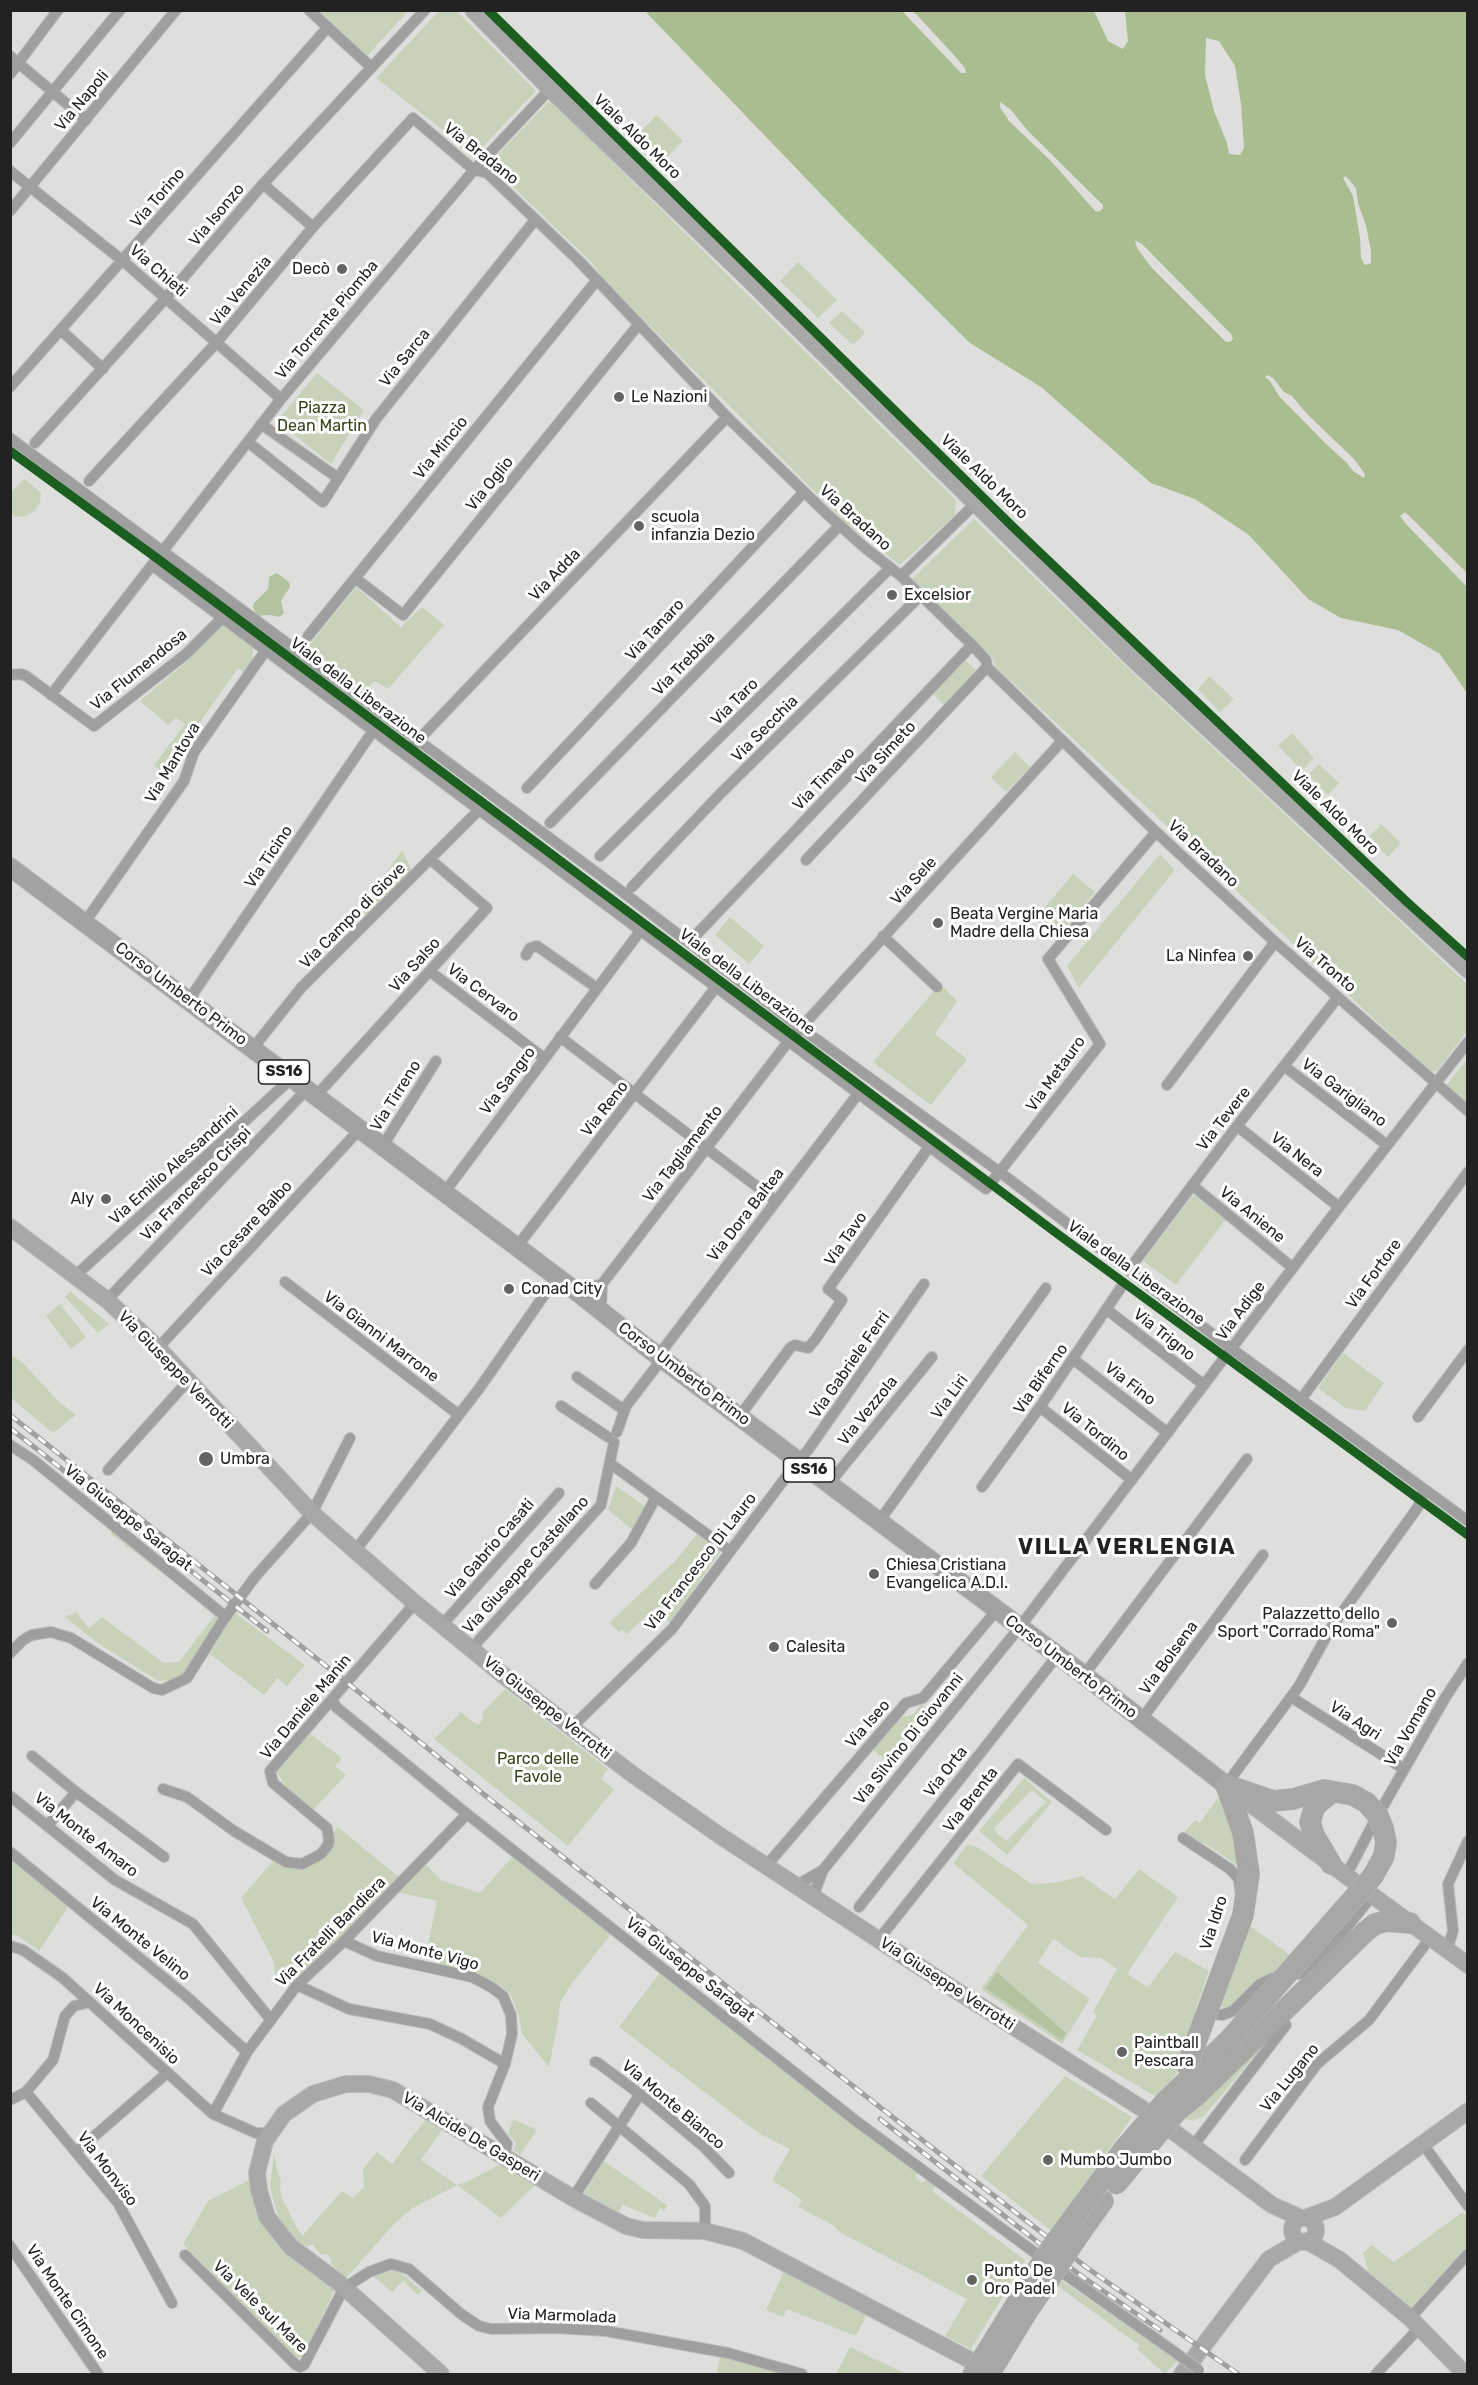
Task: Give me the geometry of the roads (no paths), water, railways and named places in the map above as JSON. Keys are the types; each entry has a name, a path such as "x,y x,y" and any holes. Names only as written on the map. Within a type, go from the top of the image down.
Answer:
{"highway":[{"path":"1194,2071 1230,2039 1358,1881 1384,1856 1386,1842 1376,1816 1353,1795 1319,1791 1293,1799 1273,1801 1226,1785"},
{"path":"990,2374 1025,2315 1078,2236 1171,2114 1194,2071 1243,1915 1250,1874 1243,1833 1226,1785"},
{"path":"1332,1792 1315,1806 1310,1822 1314,1835 1358,1881"},
{"path":"972,2368 1052,2248 1124,2150 1198,2094 1365,1932 1376,1924 1387,1921 1410,1923"}],"main road":[{"name":"Corso Umberto Primo","path":"11,868 601,1310 660,1358 1018,1628 1084,1675 1226,1785"}],"street":[{"path":"10,74 15,60 58,10"},
{"path":"10,143 120,10"},
{"name":"Via Napoli","path":"10,211 176,10"},
{"path":"309,10 371,67"},
{"name":"Via Isonzo","path":"35,443 166,298 263,184 425,10"},
{"name":"Viale Aldo Moro","path":"473,10 1137,663 1467,970"},
{"name":"Via Torino","path":"10,387 62,331 328,27"},
{"path":"15,60 86,120"},
{"name":"Via Torrente Piomba","path":"51,695 281,399 474,170 550,88"},
{"name":"Via Bradano","path":"413,117 474,170 487,173 579,261 727,417 804,492 921,595 986,660 987,667 1062,741 1275,942"},
{"name":"Via Venezia","path":"89,481 217,342 313,227 413,117"},
{"name":"Via Chieti","path":"10,171 123,261 281,399"},
{"path":"263,184 313,227"},
{"name":"Via Sarca","path":"248,442 323,502 376,419 535,220"},
{"name":"Via Mincio","path":"308,636 597,280"},
{"name":"Via Oglio","path":"355,578 403,615 639,324"},
{"path":"62,331 103,369"},
{"name":"Via Adda","path":"405,754 727,417"},
{"path":"261,424 338,478"},
{"name":"Viale della Liberazione","path":"10,438 620,890 801,1028 1001,1173 1232,1349 1467,1521"},
{"name":"Via Tanaro","path":"527,788 804,492"},
{"path":"901,576 976,503"},
{"name":"Via Trebbia","path":"550,823 840,525"},
{"path":"153,566 929,1147"},
{"name":"Via Taro","path":"600,856 890,568"},
{"name":"Via Secchia","path":"632,887 720,794 921,595"},
{"name":"Via Flumendosa","path":"10,675 26,676 94,726 186,654 223,617"},
{"name":"Via Timavo","path":"697,934 972,645"},
{"name":"Via Mantova","path":"85,922 184,781 194,752 266,650"},
{"name":"Via Simeto","path":"806,860 987,667"},
{"name":"Via Ticino","path":"188,1001 373,730"},
{"name":"Via Sele","path":"788,1042 1062,741"},
{"name":"Via Campo di Giove","path":"253,1048 301,988 479,810"},
{"name":"Via Metauro","path":"929,1147 986,1189 1001,1173 1100,1044 1048,959 1156,832"},
{"name":"Via Salso","path":"305,1088 487,908 430,860"},
{"name":"Via Sangro","path":"444,1193 641,930"},
{"path":"883,936 937,987"},
{"name":"Via Tronto","path":"1167,1085 1275,942 1467,1111"},
{"path":"526,955 530,948 537,946 597,988"},
{"name":"Via Cervaro","path":"432,973 544,1059"},
{"name":"Via Reno","path":"516,1248 716,987"},
{"name":"Via Tevere","path":"1136,1260 1338,997"},
{"path":"560,1036 776,1201"},
{"name":"Via Tagliamento","path":"602,1284 788,1042"},
{"name":"Via Adige","path":"1018,1628 1339,1206 1467,1042"},
{"name":"Via Tirreno","path":"381,1147 436,1061"},
{"name":"Via Garigliano","path":"1284,1066 1387,1145"},
{"name":"Via Emilio Alessandrini","path":"76,1275 305,1088"},
{"name":"Via Francesco Crispi","path":"107,1300 305,1088"},
{"name":"Via Dora Baltea","path":"660,1358 858,1094"},
{"name":"Via Nera","path":"1237,1126 1339,1206"},
{"name":"Via Cesare Balbo","path":"158,1348 359,1130"},
{"name":"Via Tavo","path":"739,1417 790,1348 795,1345 808,1348 815,1340 843,1300 828,1289 929,1147"},
{"name":"Via Fortore","path":"1305,1394 1467,1172"},
{"name":"Via Aniene","path":"1192,1185 1293,1268"},
{"name":"Via Giuseppe Verrotti","path":"10,1227 107,1300 158,1348 312,1513 471,1649 655,1790 813,1897 1058,2057 1146,2111"},
{"path":"355,1551 500,1361 556,1278"},
{"name":"Via Gianni Marrone","path":"285,1282 459,1415"},
{"path":"577,1292 602,1284 601,1310"},
{"name":"Via Gabriele Ferri","path":"798,1461 924,1284"},
{"name":"Via Biferno","path":"982,1487 1041,1407 1122,1286"},
{"name":"Via Liri","path":"878,1523 1046,1288"},
{"name":"Via Trigno","path":"1106,1309 1204,1385"},
{"path":"1418,1417 1467,1350"},
{"name":"Via Vezzola","path":"828,1485 932,1357"},
{"name":"Via Giuseppe Castellano","path":"471,1649 601,1506 611,1464 613,1437 624,1410 660,1358"},
{"name":"Via Fino","path":"1073,1359 1168,1432"},
{"path":"577,1377 624,1410"},
{"path":"108,1470 188,1381"},
{"path":"561,1406 613,1437"},
{"name":"Via Tordino","path":"1041,1407 1132,1480"},
{"path":"10,1653 23,1640 32,1635 51,1632 63,1634 153,1688 162,1689 187,1678 255,1577 312,1513 350,1438"},
{"name":"Via Giuseppe Saragat","path":"10,1444 33,1460 226,1617"},
{"path":"1084,1675 1247,1459"},
{"name":"Via Francesco Di Lauro","path":"572,1727 672,1629 798,1461"},
{"path":"611,1464 730,1551"},
{"path":"1226,1785 1291,1697 1312,1665 1331,1628 1418,1507 1424,1490"},
{"name":"Via Gabrio Casati","path":"442,1625 559,1493"},
{"path":"595,1584 631,1543 656,1497"},
{"name":"Via Bolsena","path":"1142,1720 1263,1555"},
{"name":"Via Daniele Manin","path":"163,1788 187,1797 277,1858 294,1864 310,1861 321,1854 328,1845 327,1828 273,1782 270,1771 415,1603"},
{"name":"Via Iseo","path":"766,1865 906,1703 922,1698 996,1611"},
{"name":"Via Silvino Di Giovanni","path":"813,1897 824,1870 1018,1628"},
{"name":"Via Orta","path":"860,1907 1057,1656"},
{"name":"Via Vomano","path":"1376,1816 1467,1663"},
{"name":"Via Agri","path":"1291,1697 1404,1769"},
{"name":"Via Giuseppe Saragat","path":"332,1699 336,1707 467,1814 856,2121 1038,2255"},
{"path":"32,1756 76,1792 164,1857"},
{"name":"Via Brenta","path":"879,1939 1018,1764 1106,1830"},
{"name":"Corso Umberto Primo","path":"1226,1785 1358,1881 1467,1965"},
{"path":"47,1826 76,1792"},
{"name":"Via Monte Amaro","path":"10,1796 115,1881 194,1924 271,2020"},
{"name":"Via Fratelli Bandiera","path":"213,2114 247,2052 297,1985 344,1941 467,1814"},
{"name":"Via Idro","path":"1183,1838 1230,1869 1239,1879 1240,1884 1236,1907 1204,2001 1209,2011 1222,2015 1233,2012 1260,1984 1273,1978"},
{"path":"1447,1950 1453,1931 1448,1884 1467,1841"},
{"name":"Via Monte Velino","path":"10,1852 186,1996 247,2052"},
{"name":"Via Silvino Di Giovanni","path":"797,1885 824,1870"},
{"path":"1298,1974 1308,1971 1321,1959 1358,1881"},
{"name":"Via Lugano","path":"1245,2160 1317,2064 1370,2020 1430,1938"},
{"name":"Via Monte Vigo","path":"344,1941 377,1956 472,1977 503,1996 511,2015 512,2034 505,2064 488,2107 490,2121 507,2144 504,2156"},
{"name":"Via Moncenisio","path":"10,1946 23,1950 63,1978 213,2114 256,2133 269,2133"},
{"path":"297,1985 350,2009 430,2025 462,2039 505,2064"},
{"path":"10,2100 26,2092 53,2060 65,2016 74,2006 90,2002"},
{"path":"1193,2146 1286,2025"},
{"name":"Via Monte Bianco","path":"595,2062 640,2094 704,2147 729,2173"},
{"path":"76,2152 167,2073"},
{"name":"Via Alcide De Gasperi","path":"441,2374 344,2288 291,2247 267,2217 259,2190 257,2173 260,2154 269,2133 292,2107 313,2094 346,2084 369,2084 405,2096 573,2198 634,2229 705,2231 743,2241 972,2368"},
{"name":"Via Monviso","path":"26,2092 118,2204 171,2302"},
{"path":"573,2198 640,2094"},
{"path":"591,2103 689,2184 705,2206 705,2231"},
{"path":"1182,2374 1274,2254 1304,2229 1467,2111"},
{"path":"1171,2114 1193,2146 1304,2229 1415,2323 1465,2374"},
{"path":"1423,2144 1467,2206"},
{"name":"Via Monte Cimone","path":"10,2246 98,2374"},
{"path":"1376,2374 1467,2254"},
{"name":"Via Vele sul Mare","path":"185,2256 300,2367 304,2365 344,2288"},
{"name":"Via Marmolada","path":"344,2288 376,2268 399,2264 412,2271 461,2314 479,2326 501,2329 556,2328 606,2331 728,2353 802,2374"},
{"path":"1063,2273 1202,2372"}],"railway":[{"path":"10,1415 492,1801 872,2101 1086,2267 1238,2374"},
{"path":"10,1428 267,1631"},
{"path":"880,2119 1080,2275 1160,2330"}],"place":[{"name":"Decò","path":"342,269"},
{"name":"Le Nazioni","path":"619,397"},
{"name":"scuola infanzia Dezio","path":"639,526"},
{"name":"Excelsior","path":"892,595"},
{"name":"Beata Vergine Maria Madre della Chiesa","path":"938,923"},
{"name":"La Ninfea","path":"1248,956"},
{"name":"Aly","path":"106,1199"},
{"name":"Conad City","path":"509,1289"},
{"name":"Umbra","path":"206,1459"},
{"name":"Chiesa Cristiana Evangelica A.D.I.","path":"874,1574"},
{"name":"Palazzetto dello Sport \"Corrado Roma\"","path":"1392,1623"},
{"name":"Calesita","path":"774,1647"},
{"name":"Paintball Pescara","path":"1122,2052"},
{"name":"Mumbo Jumbo","path":"1048,2160"},
{"name":"Punto De Oro Padel","path":"972,2280"}],"district":[{"name":"VILLA VERLENGIA","path":"1127,1548"}],"park label":[{"name":"Piazza Dean Martin","path":"322,417"},
{"name":"Parco delle Favole","path":"538,1768"}]}
